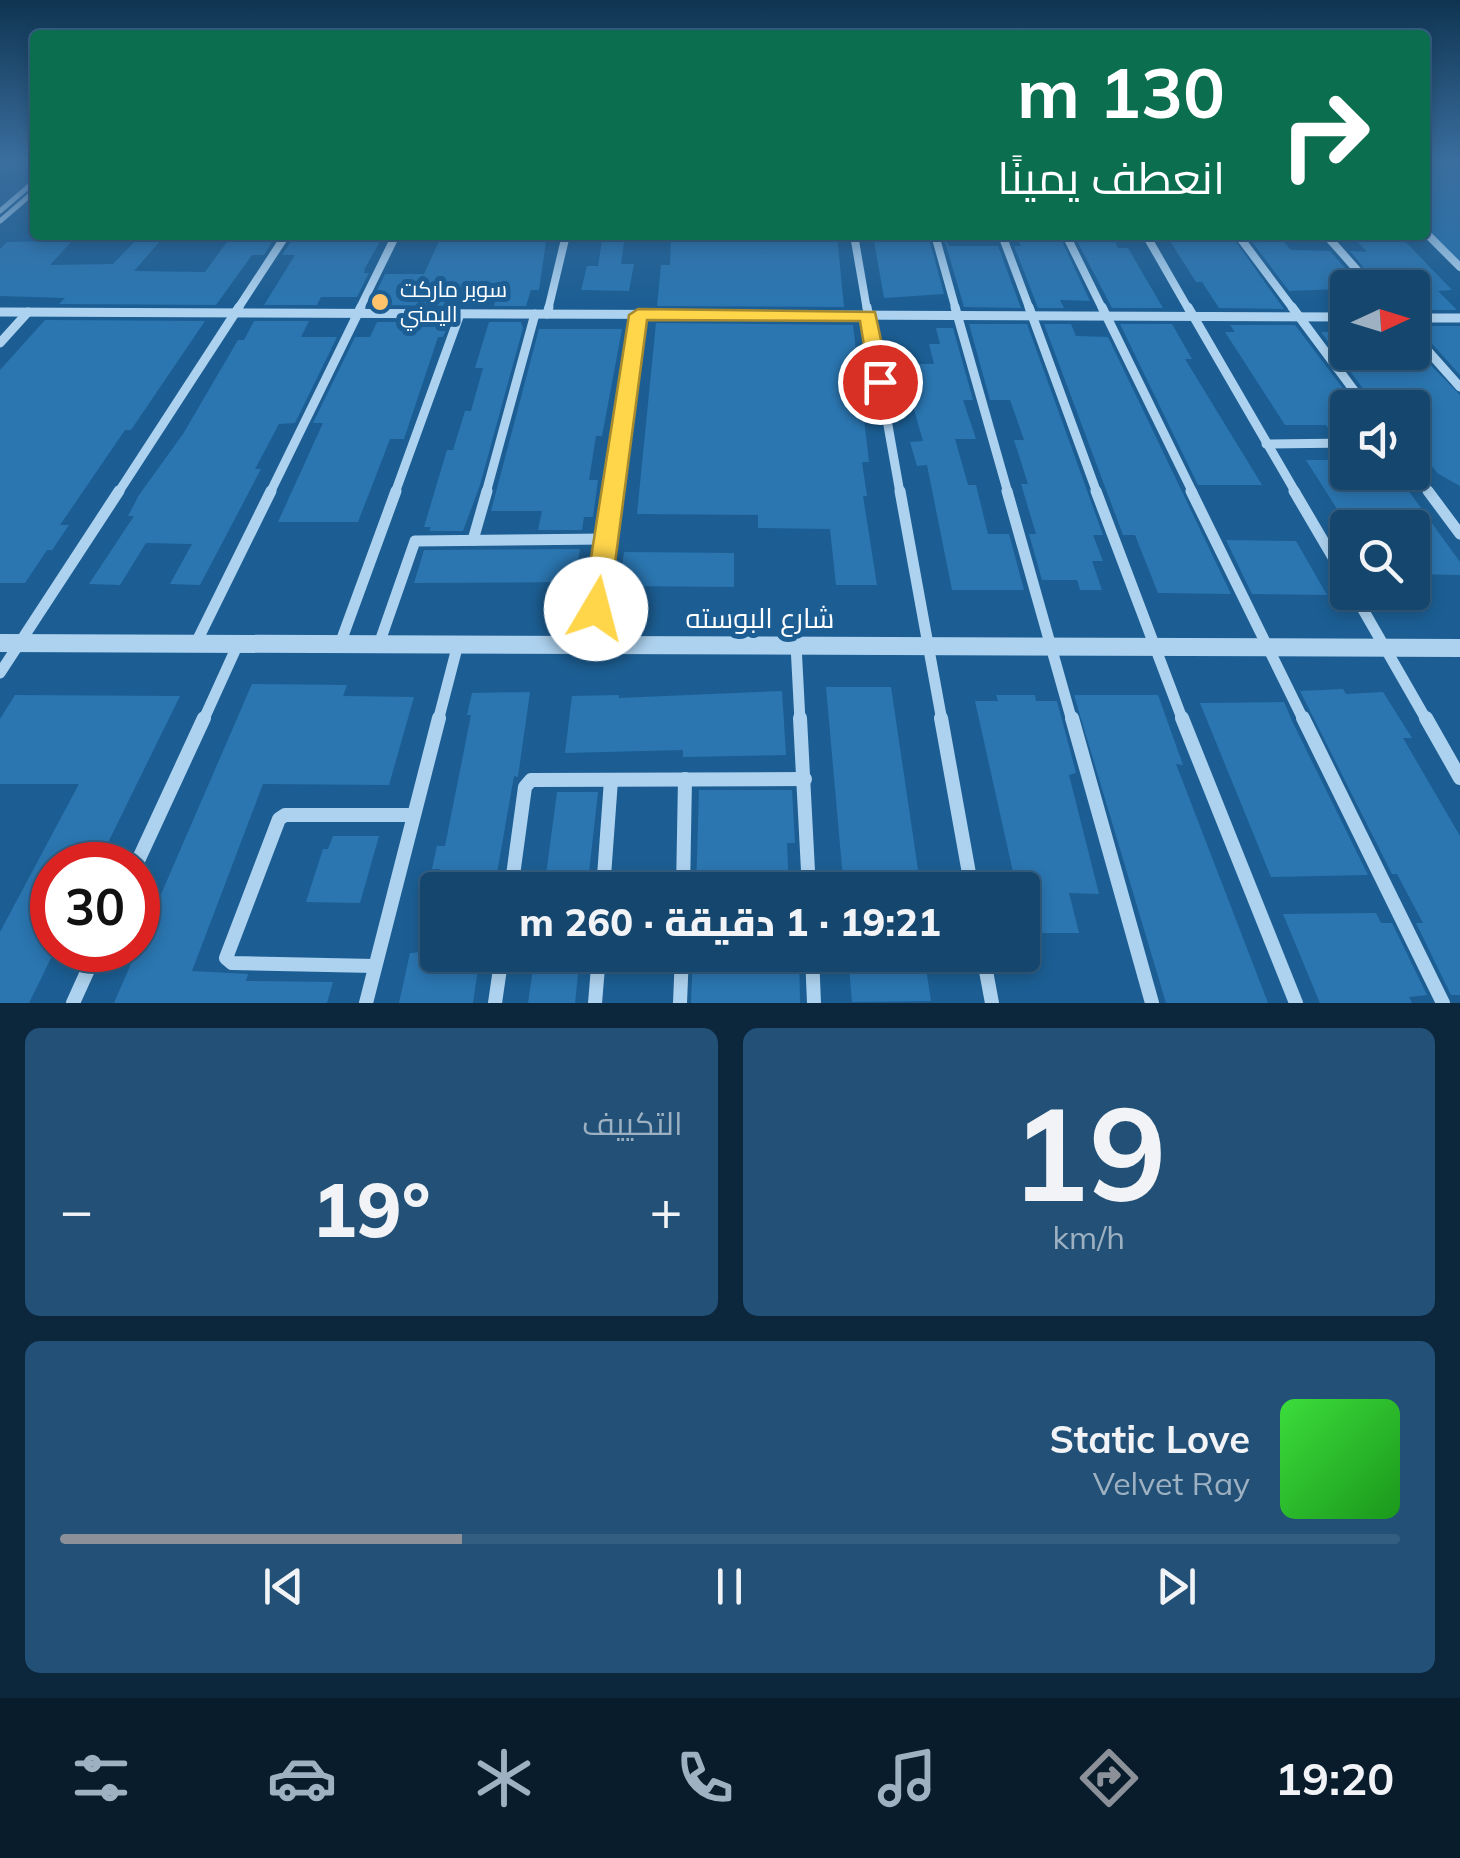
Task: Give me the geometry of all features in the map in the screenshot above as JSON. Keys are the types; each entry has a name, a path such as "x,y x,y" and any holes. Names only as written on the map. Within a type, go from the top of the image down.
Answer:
{"street":[{"path":"1430,237 1460,267"},
{"path":"0,673 10,642 283,240"},
{"path":"196,643 394,240"},
{"path":"547,314 565,240"},
{"path":"855,240 969,872"},
{"path":"935,240 1054,646 1152,1003"},
{"path":"1004,240 1154,646 1296,1003"},
{"path":"1068,240 1443,1003"},
{"path":"1149,240 1330,553"},
{"path":"1242,240 1355,390"},
{"path":"1330,240 1356,270"},
{"path":"0,312 1330,317"},
{"path":"0,344 28,312"},
{"path":"340,644 460,314"},
{"path":"473,540 535,314"},
{"path":"591,645 638,315"},
{"path":"1430,318 1460,318"},
{"path":"1430,353 1460,387"},
{"path":"1266,444 1330,443"},
{"path":"1428,490 1460,534"},
{"path":"380,644 415,542 606,538"},
{"path":"1363,610 1460,778"},
{"name":"شارع البوسته","path":"10,642 1460,648"},
{"path":"147,842 238,643"},
{"path":"366,1003 458,644"},
{"path":"796,646 809,872"},
{"path":"514,872 528,782 805,778"},
{"path":"683,872 685,779"},
{"path":"604,872 611,780"},
{"path":"375,966 232,963 226,958 279,819 285,815 413,815"},
{"path":"73,1003 87,972"},
{"path":"495,1003 500,972"},
{"path":"595,1003 597,972"},
{"path":"680,1003 681,972"},
{"path":"813,972 814,1003"},
{"path":"987,972 992,1003"}],"shaded area":[{"path":"1430,208 1460,208 1460,268 1430,238"}],"building":[{"path":"136,240 161,240 134,271 205,272 228,240 273,240 264,255 252,255 216,305 59,304 65,298 0,296 0,249 7,242 72,241 50,265 113,264"},
{"path":"292,240 381,240 365,268 364,273 369,273 357,297 321,297 317,305 264,305 295,255 282,255"},
{"path":"440,240 546,240 539,290 531,290 526,306 494,306 496,297 458,297 455,306 385,305 389,297 374,297 385,274 424,274"},
{"path":"602,240 624,240 621,264 634,264 629,291 581,290 587,266 598,266"},
{"path":"671,240 837,240 844,307 657,306 661,265 670,265"},
{"path":"874,240 929,240 944,294 884,298"},
{"path":"944,240 949,246 998,246 1021,308 964,307"},
{"path":"1018,240 1061,240 1090,301 1060,300 1064,308 1038,308 1014,246 1021,246"},
{"path":"1077,240 1114,240 1118,248 1128,248 1163,308 1112,308"},
{"path":"1169,240 1235,240 1284,309 1219,308 1202,282 1196,282"},
{"path":"1251,240 1282,240 1291,250 1330,251 1347,270 1330,270 1330,289 1289,291"},
{"path":"1356,240 1404,240 1452,290 1438,291 1457,310 1430,310 1430,270 1365,270 1350,251 1367,252"},
{"path":"45,320 205,321 60,525 69,525 52,550 47,550 25,583 0,583 0,370"},
{"path":"254,321 309,321 301,337 337,337 295,423 279,424 255,469 261,469 200,585 170,584 192,544 146,543 120,585 89,584 134,516 128,516 139,495 183,434 238,340 244,340"},
{"path":"377,322 449,322 443,337 438,337 404,439 390,439 358,522 278,522 323,423 313,423 355,337 370,337"},
{"path":"489,322 521,322 523,328 480,485 463,531 429,531 431,527 424,527 447,450 453,450 465,411 471,411 483,368 475,368"},
{"path":"656,323 853,325 869,462 862,462 867,496 863,496 877,585 836,585 830,529 758,528 758,515 637,514"},
{"path":"969,324 1027,324 1103,535 1093,535 1103,561 1092,561 1102,590 1080,590 1077,580 1042,580 1029,534 1036,534 1021,484 1028,484 1014,440 1024,440 1010,400 990,400"},
{"path":"1044,324 1071,324 1076,336 1108,337 1231,594 1158,593 1135,535 1123,535"},
{"path":"1120,324 1172,324 1192,359 1185,359 1262,485 1198,485"},
{"path":"1230,325 1295,325 1344,390 1330,390 1330,431 1326,425 1285,425 1225,332 1235,332"},
{"path":"1430,326 1460,326 1460,375 1430,341"},
{"path":"936,328 953,328 973,400 963,400 976,439 955,439 968,485 976,485 988,534 1009,534 1024,590 952,590 927,465 917,466 910,442 923,441 901,364 934,364 929,344 940,344"},
{"path":"539,329 622,329 602,436 596,436 589,480 598,480 593,517 584,517 582,530 538,530 542,511 491,511"},
{"path":"1430,364 1460,395 1460,486 1437,473 1430,463 1430,390 1364,390 1349,370 1430,370"},
{"path":"1306,460 1330,460 1330,490 1408,490 1422,510 1338,510"},
{"path":"1430,520 1460,562 1460,575 1430,574"},
{"path":"1226,540 1296,541 1327,595 1252,594"},
{"path":"580,549 575,582 414,583 424,550"},
{"path":"624,552 734,553 734,587 619,586"},
{"path":"252,684 347,685 343,696 414,697 389,785 263,784 192,971 248,974 246,981 333,982 327,1003 114,1003 127,972 160,972 160,897"},
{"path":"826,687 891,687 918,872 842,872"},
{"path":"1343,689 1346,694 1383,692 1412,738 1403,738 1460,836 1460,995 1451,995 1416,923 1423,923 1397,874 1392,874 1300,691"},
{"path":"782,691 786,755 683,757 683,750 565,753 572,696 619,698"},
{"path":"530,692 518,777 514,776 497,872 439,872 440,869 432,869 437,846 445,846 472,693"},
{"path":"15,695 180,696 108,842 48,842 79,784 0,784 0,719"},
{"path":"996,695 1035,695 1036,701 1057,701 1076,773 1069,775 1099,894 1069,893 1079,933 1040,933 1040,872 1013,872 975,701 998,701"},
{"path":"1074,695 1158,695 1183,765 1176,764 1268,1003 1166,1003"},
{"path":"1284,702 1368,875 1271,877 1200,703"},
{"path":"699,790 792,790 795,843 787,843 788,872 697,872"},
{"path":"557,792 598,792 589,872 546,872"},
{"path":"333,836 379,836 360,903 306,902 323,849 328,849"},
{"path":"30,876 30,972 44,972 29,1003 0,1003 0,932"},
{"path":"1376,913 1381,923 1392,923 1427,995 1409,997 1412,1003 1320,1003 1283,914"},
{"path":"420,952 420,972 478,972 473,1003 399,1003 410,953"},
{"path":"533,972 578,972 575,1003 528,1003"},
{"path":"692,972 799,972 800,1003 691,1003"},
{"path":"849,972 927,972 931,1001 852,1002"}],"place":[{"name":"سوبر ماركت اليمني","path":"380,302"}],"route":[{"path":"596,609 638,315 868,316 880,382"}]}
